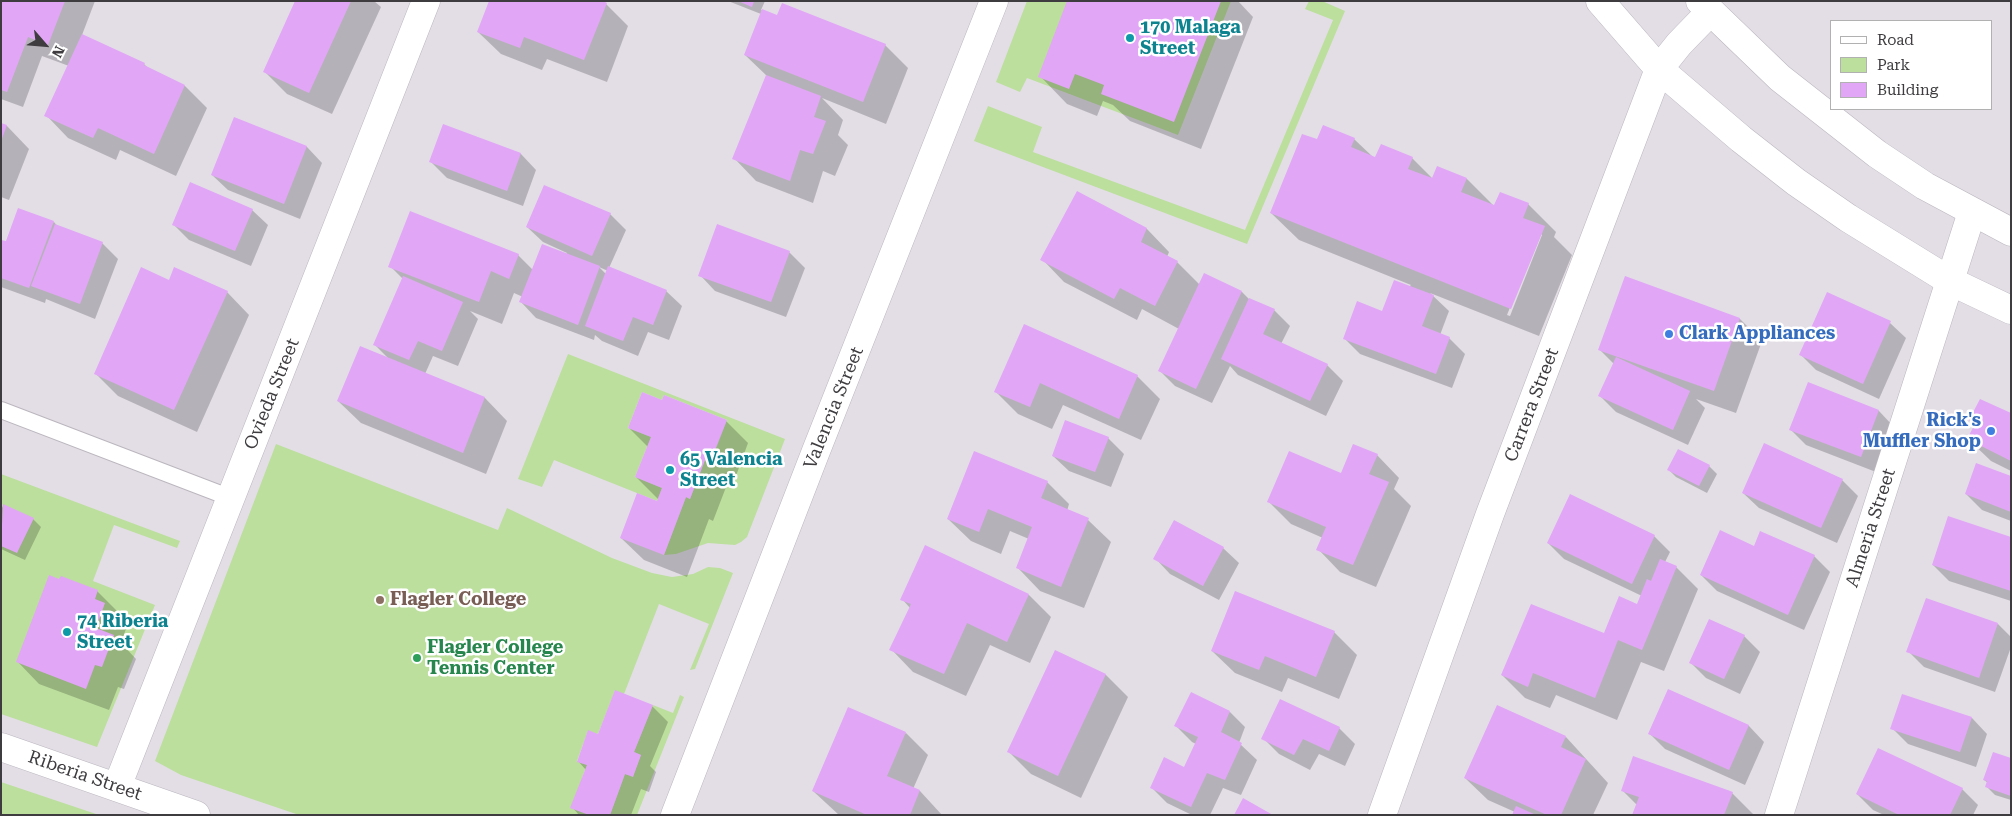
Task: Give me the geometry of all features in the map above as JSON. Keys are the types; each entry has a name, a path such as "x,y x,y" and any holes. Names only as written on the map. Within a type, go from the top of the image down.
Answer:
{"main road":[{"name":"Ovieda Street","path":"117,787 426,1"},
{"name":"Valencia Street","path":"675,815 994,1"},
{"path":"1600,1 1659,69 1741,139 1796,182 1848,218 1950,281 2011,310"},
{"path":"1705,6 1780,78 1885,160 1926,186 2011,232"},
{"name":"Carrera Street","path":"1382,815 1490,514 1659,69 1705,6"},
{"name":"Almeria Street","path":"1780,815 1972,212"},
{"name":"Riberia Street","path":"1,747 196,815"}],"lane":[{"path":"1,410 231,498"}],"green space":[{"name":"170 Malaga Street","path":"1027,1 1231,1 1178,135 1027,78 1020,92 996,82"},
{"path":"1309,1 1322,1 1345,11 1247,244 974,141 988,106 1042,127 1033,152 1245,230 1333,20 1305,9"},
{"path":"568,354 785,439 747,537 735,545 708,543 676,554 664,555 686,497 690,499 705,460 711,462 727,420 664,395 662,400 642,392 628,428 651,437 635,477 662,488 657,501 554,460 542,487 518,479"},
{"name":"Flagler College Tennis Center","path":"276,444 498,530 507,508 612,558 652,573 672,577 693,574 708,567 720,568 733,573 695,669 690,670 709,624 659,604 624,694 615,691 598,734 588,731 577,761 587,765 582,778 589,815 299,815 181,775 155,761"},
{"path":"1,474 180,541 177,548 114,525 93,581 155,605 97,747 1,714"},
{"path":"680,695 684,697 637,815 610,815 625,774 633,776 641,755 634,752 653,705 673,713"},
{"path":"1,782 99,815 1,815"}],"building":[{"path":"1,1 65,1 48,45 28,37 7,92 1,90"},
{"path":"295,1 351,1 309,93 263,72"},
{"path":"489,1 603,1 607,3 584,60 524,37 520,48 477,32"},
{"path":"738,1 754,1 752,7"},
{"name":"170 Malaga Street","path":"1067,1 1221,1 1174,122 1101,94 1104,85 1075,74 1069,89 1038,77"},
{"path":"782,3 886,44 863,102 744,55 762,9 777,15"},
{"path":"82,34 145,63 144,65 185,85 154,154 98,128 93,138 44,116"},
{"path":"766,75 821,96 814,117 826,121 813,154 800,150 790,181 732,159"},
{"path":"234,117 307,146 284,204 211,175"},
{"path":"1,123 7,125 1,141"},
{"path":"443,124 521,153 507,191 429,162"},
{"path":"1323,125 1355,138 1351,147 1375,157 1381,144 1413,157 1408,169 1432,178 1437,166 1467,178 1461,192 1494,205 1500,192 1529,203 1523,218 1545,226 1511,309 1270,213 1302,134 1317,139"},
{"path":"190,182 253,209 235,251 172,225"},
{"path":"544,185 611,213 592,256 526,227"},
{"path":"1077,191 1147,228 1141,242 1178,261 1155,306 1120,288 1114,299 1040,260"},
{"path":"18,208 54,221 29,288 1,278 1,240 6,241"},
{"path":"410,211 519,254 509,279 491,271 479,302 388,267"},
{"path":"55,224 103,242 80,304 31,286"},
{"path":"717,224 790,251 771,302 698,276"},
{"path":"542,244 600,266 578,325 519,302"},
{"path":"608,266 667,290 653,325 633,317 623,341 585,326"},
{"path":"141,267 169,280 174,267 228,291 174,410 94,374"},
{"path":"1204,273 1242,291 1196,389 1158,371"},
{"path":"403,276 463,302 442,351 418,341 409,360 373,345"},
{"name":"Clark Appliances","path":"1625,276 1740,318 1714,391 1598,350"},
{"path":"1394,280 1434,295 1422,326 1450,337 1436,374 1343,339 1357,301 1382,311"},
{"path":"1827,292 1891,321 1863,384 1799,355"},
{"path":"1249,298 1275,309 1263,334 1328,364 1310,401 1221,359"},
{"path":"1024,324 1138,375 1119,419 1040,383 1030,407 994,392"},
{"path":"360,346 485,397 463,453 337,401"},
{"path":"1616,357 1690,391 1673,430 1598,396"},
{"path":"1808,382 1879,410 1861,457 1789,430"},
{"name":"65 Valencia Street","path":"642,392 662,400 664,395 727,420 710,462 705,460 690,499 686,497 664,555 620,538 637,493 657,501 662,488 635,477 651,437 628,428"},
{"name":"Rick's Muffler Shop","path":"1980,399 2011,413 2011,461 1967,439 1975,424 1969,420"},
{"path":"1065,420 1109,437 1095,472 1052,456"},
{"path":"1764,443 1843,479 1821,528 1742,493"},
{"path":"1353,444 1378,454 1369,474 1389,482 1353,565 1316,550 1326,527 1267,502 1289,451 1341,473"},
{"path":"1678,449 1710,465 1699,486 1667,470"},
{"path":"974,451 1048,481 1041,498 1089,518 1061,587 1016,568 1032,527 988,509 979,532 947,519"},
{"path":"1976,463 2011,476 2011,512 1965,494"},
{"path":"1570,494 1655,535 1632,584 1547,543"},
{"path":"3,504 34,518 17,553 1,546"},
{"path":"1948,516 2011,537 2011,591 1932,565"},
{"path":"1174,520 1224,547 1203,586 1153,559"},
{"path":"1720,530 1754,546 1760,531 1815,555 1788,615 1700,575"},
{"path":"925,545 1029,594 1007,642 967,623 944,674 889,650 911,604 900,600"},
{"path":"1660,559 1677,566 1642,650 1618,640 1595,698 1533,673 1528,687 1501,675 1531,604 1604,633 1619,596 1637,604 1647,579 1651,581"},
{"name":"74 Riberia Street","path":"49,575 59,579 61,576 98,590 95,599 105,603 96,628 114,635 102,667 95,665 86,689 16,662"},
{"path":"1235,591 1335,631 1316,677 1265,656 1259,670 1211,651"},
{"path":"1926,598 1998,623 1979,678 1906,652"},
{"path":"1709,619 1745,635 1724,679 1689,663"},
{"path":"1055,650 1106,674 1058,776 1007,752"},
{"path":"1668,689 1749,725 1729,770 1648,734"},
{"path":"615,690 653,705 634,752 641,755 633,777 625,774 610,815 589,815 570,808 587,765 577,762 588,730 598,734"},
{"path":"1191,692 1230,711 1221,732 1242,743 1225,780 1207,773 1191,807 1150,788 1164,757 1184,767 1198,737 1174,726"},
{"path":"1902,694 1972,717 1960,752 1890,729"},
{"path":"1280,699 1340,727 1329,751 1303,739 1294,755 1261,739"},
{"path":"1497,705 1566,736 1561,747 1586,759 1561,815 1547,815 1464,778"},
{"path":"848,707 906,732 887,776 920,790 910,815 867,815 812,791"},
{"path":"1878,748 1963,788 1950,815 1899,815 1856,794"},
{"path":"1993,752 2011,758 2011,796 1985,787 1987,781 1983,780"},
{"path":"1633,756 1733,792 1724,815 1632,815 1639,797 1621,791"},
{"path":"1243,798 1273,815 1234,815"},
{"path":"1516,806 1536,815 1512,815"}],"place":[{"name":"170 Malaga Street","path":"1130,38"},
{"name":"Clark Appliances","path":"1669,334"},
{"name":"Rick's Muffler Shop","path":"1991,431"},
{"name":"65 Valencia Street","path":"670,470"},
{"name":"Flagler College","path":"380,600"},
{"name":"74 Riberia Street","path":"67,632"},
{"name":"Flagler College Tennis Center","path":"417,658"}]}
